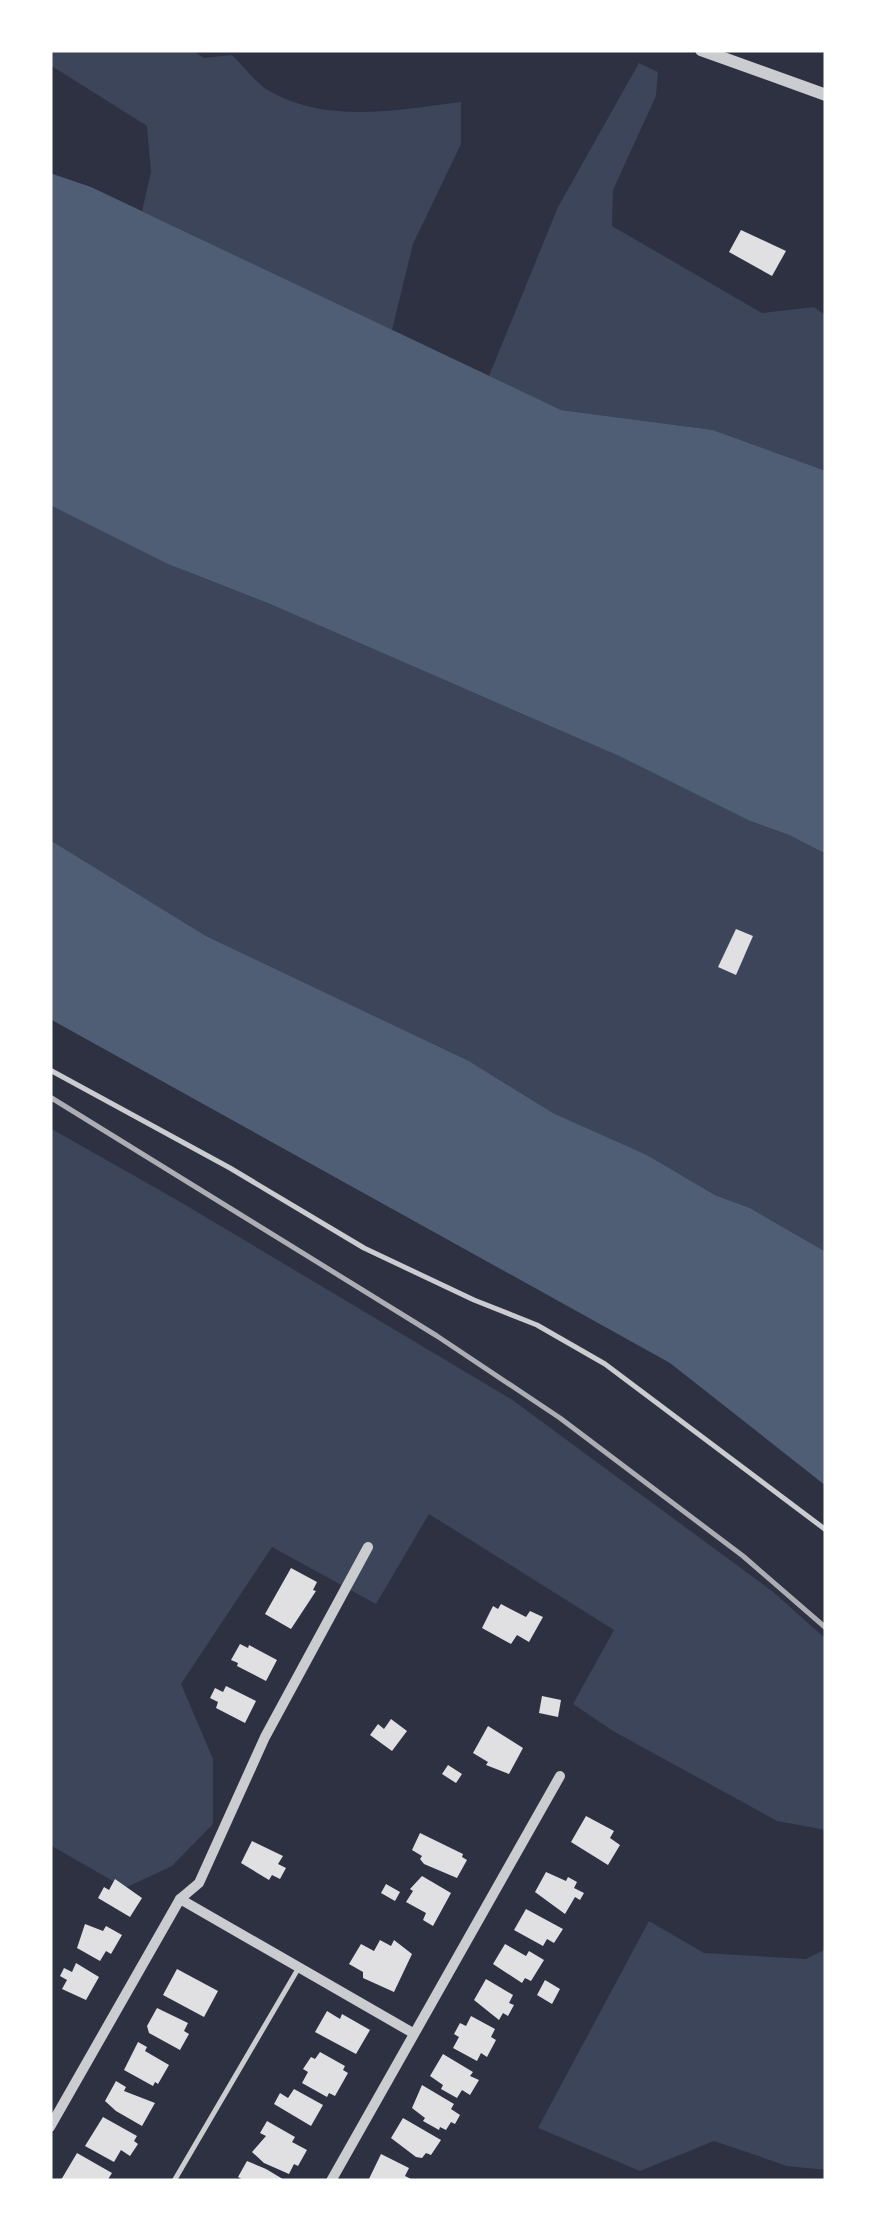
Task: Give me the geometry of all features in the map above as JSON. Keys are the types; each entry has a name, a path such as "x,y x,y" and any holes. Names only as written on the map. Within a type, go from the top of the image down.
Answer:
{"street":[{"path":"701,50 826,95"},
{"path":"50,2127 180,1899 199,1883 266,1738 368,1547"},
{"path":"331,2181 560,1776"},
{"path":"180,1899 413,2033"}],"lane":[{"path":"50,1070 230,1168 364,1248 474,1300 537,1324 605,1364 826,1530"},
{"path":"174,2181 298,1969"}],"shaded area":[{"path":"50,50 192,50 204,58 232,55 271,92 316,108 364,112 461,102 461,144 413,244 392,330 142,211 151,172 147,126 50,65"},
{"path":"639,63 658,72 656,96 613,190 612,226 762,313 814,307 826,316 826,471 713,430 561,410 489,376 558,207"},
{"path":"50,173 91,187 561,410 713,430 826,471 826,854 619,756 270,604 168,564 50,505"},
{"path":"50,505 188,572 619,756 826,854 826,1252 647,1155 553,1113 469,1061 206,936 50,840"},
{"path":"50,840 206,936 469,1061 553,1113 647,1155 826,1252 826,1486 670,1363 50,1019"},
{"path":"50,1128 511,1399 772,1591 826,1639 826,1830 777,1821 613,1731 573,1704 614,1630 429,1514 376,1604 272,1547 181,1684 213,1759 213,1824 172,1866 125,1888 50,1845"},
{"path":"649,1921 704,1953 806,1959 826,1949 826,2170 787,2166 714,2141 640,2171 538,2128"}],"building":[{"path":"741,230 786,251 772,276 729,252"},
{"path":"736,929 753,936 736,975 718,967"},
{"path":"291,1568 317,1582 313,1590 316,1591 291,1629 265,1614"},
{"path":"501,1604 526,1617 530,1611 543,1617 529,1642 517,1635 511,1644 482,1628 493,1606 498,1609"},
{"path":"240,1644 277,1660 266,1681 231,1660"},
{"path":"226,1686 256,1701 245,1723 216,1708 218,1702 210,1698 215,1688 223,1692"},
{"path":"542,1696 561,1700 558,1717 539,1713"},
{"path":"391,1719 407,1731 392,1751 370,1735 378,1724 384,1729"},
{"path":"488,1726 523,1748 509,1774 486,1765 488,1762 473,1753"},
{"path":"448,1765 462,1774 456,1783 442,1774"},
{"path":"586,1816 614,1831 610,1838 620,1845 608,1865 571,1842"},
{"path":"420,1833 463,1854 467,1860 457,1878 424,1864 422,1856 412,1850"},
{"path":"252,1841 283,1856 278,1864 286,1868 280,1879 272,1875 269,1880 241,1863"},
{"path":"546,1872 566,1881 568,1877 577,1882 574,1888 584,1893 580,1900 575,1897 565,1914 535,1892"},
{"path":"422,1876 451,1893 433,1926 423,1920 426,1913 406,1902 413,1891 410,1889"},
{"path":"115,1879 142,1898 130,1917 98,1898"},
{"path":"386,1884 400,1892 395,1901 381,1893"},
{"path":"526,1909 563,1929 554,1943 547,1939 543,1946 514,1930"},
{"path":"85,1924 103,1931 106,1926 122,1935 111,1954 106,1951 100,1961 77,1948"},
{"path":"380,1940 391,1946 394,1940 412,1954 394,1992 363,1978 363,1972 349,1964 361,1944 374,1951"},
{"path":"505,1944 526,1956 529,1951 544,1960 531,1981 525,1978 522,1983 493,1964"},
{"path":"76,1963 99,1977 86,2000 62,1989 67,1980 60,1976 64,1968 72,1972"},
{"path":"177,1969 218,1991 204,2017 163,1995"},
{"path":"486,1979 513,1995 509,2003 514,2005 508,2016 503,2013 499,2020 474,2000"},
{"path":"545,1980 560,1989 552,2004 537,1995"},
{"path":"157,2008 188,2023 184,2031 189,2034 180,2050 149,2033 147,2026"},
{"path":"327,2011 340,2019 342,2014 370,2030 356,2054 315,2032"},
{"path":"471,2016 495,2029 491,2037 496,2040 487,2057 481,2053 477,2061 453,2048 460,2023 466,2026"},
{"path":"138,2042 147,2047 145,2051 169,2065 158,2084 153,2086 124,2070"},
{"path":"320,2052 345,2066 343,2070 348,2073 335,2096 329,2093 327,2097 302,2083 308,2072 303,2069"},
{"path":"443,2054 479,2080 470,2095 462,2090 457,2098 441,2089 443,2085 430,2076"},
{"path":"116,2081 126,2087 124,2091 155,2103 142,2126 105,2101"},
{"path":"422,2085 454,2104 451,2109 460,2115 455,2124 451,2122 446,2130 439,2130 423,2121 425,2118 412,2108"},
{"path":"294,2089 323,2105 311,2126 274,2104 280,2093 288,2098"},
{"path":"103,2117 137,2136 134,2141 138,2144 130,2156 121,2150 114,2162 85,2146"},
{"path":"403,2118 441,2140 431,2155 416,2157 391,2138"},
{"path":"267,2121 295,2137 292,2142 307,2150 289,2174 264,2163 252,2152 266,2136 260,2133"},
{"path":"77,2153 112,2173 107,2181 61,2180"},
{"path":"381,2154 409,2168 405,2176 415,2181 368,2181"},
{"path":"247,2161 286,2181 245,2181 238,2177"}],"railway":[{"path":"50,1097 437,1336 560,1418 743,1556 826,1628"}]}
